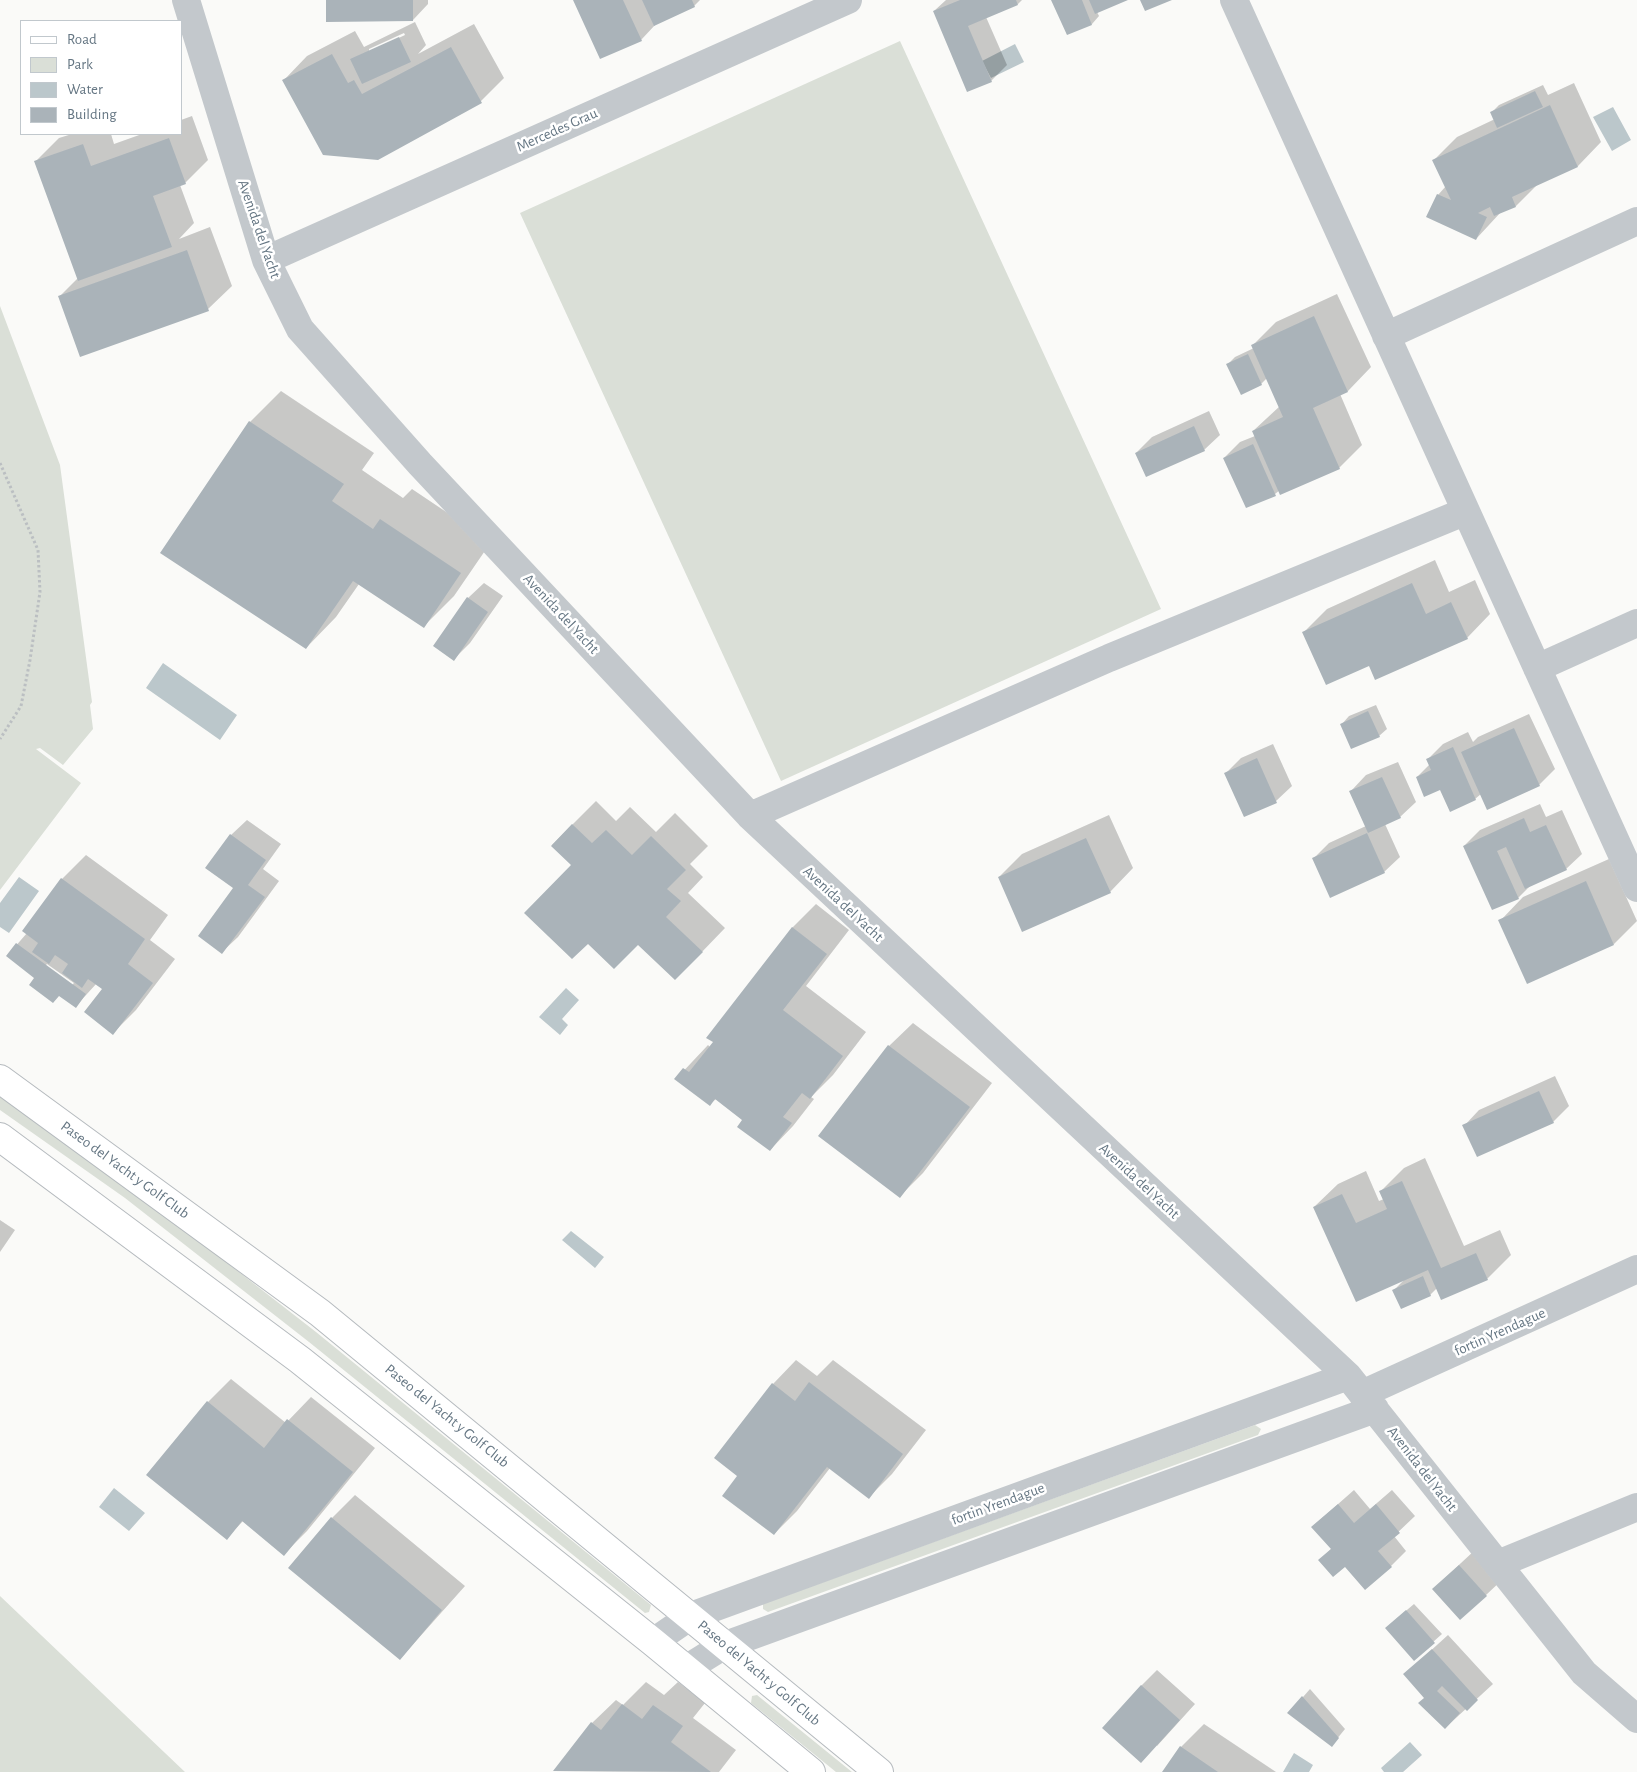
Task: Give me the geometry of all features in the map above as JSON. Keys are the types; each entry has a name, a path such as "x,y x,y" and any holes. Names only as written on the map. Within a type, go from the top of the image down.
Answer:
{"main road":[{"name":"Paseo del Yacht y Golf Club","path":"0,1079 320,1313 691,1616 723,1646 878,1772"},
{"path":"0,1137 300,1360 653,1642 811,1772"}],"street":[{"name":"Avenida del Yacht","path":"186,0 266,260 300,329 420,464 750,816 1362,1393 1584,1673 1637,1719"},
{"name":"Mercedes Grau","path":"266,260 848,0"},
{"path":"1234,0 1464,512 1637,888"},
{"path":"1386,336 1637,221"},
{"path":"750,816 1110,658 1464,512"},
{"path":"1537,668 1637,623"},
{"name":"fortin Yrendague","path":"686,1669 723,1646 1362,1393 1637,1269"},
{"name":"fortin Yrendague","path":"653,1642 691,1616 1362,1393"},
{"path":"1498,1564 1637,1507"}],"path":[{"path":"0,463 38,550 40,592 21,706 0,739"}],"green space":[{"path":"900,41 1161,609 781,781 520,213"},
{"path":"0,306 60,465 92,702 90,705 93,729 63,765 40,748 36,749 81,783 0,890"},
{"path":"0,1096 131,1188 316,1332 651,1605 649,1612 645,1613 309,1342 125,1198 0,1110"},
{"path":"1255,1425 1261,1429 1258,1435 768,1612 763,1609 763,1604"},
{"path":"0,1596 185,1772 0,1772"},
{"path":"757,1695 852,1772 836,1772 751,1703 752,1696"}],"water":[{"path":"1015,44 1024,62 991,78 982,61"},
{"path":"1613,107 1631,140 1612,151 1593,117"},
{"path":"163,663 237,715 220,740 146,688"},
{"path":"19,877 39,891 9,933 0,927 0,903"},
{"path":"566,988 579,1000 562,1019 568,1025 560,1035 539,1017"},
{"path":"571,1231 604,1257 595,1268 562,1240"},
{"path":"114,1488 145,1513 129,1531 99,1507"},
{"path":"1410,1742 1422,1755 1403,1772 1384,1772 1381,1768"},
{"path":"1294,1753 1313,1765 1309,1772 1283,1772"}],"building":[{"path":"326,0 413,0 413,21 326,22"},
{"path":"573,0 623,0 642,41 600,59"},
{"path":"642,0 692,0 695,7 654,26"},
{"path":"960,0 1016,0 1018,5 968,26 992,82 967,92 933,11"},
{"path":"1051,0 1082,0 1092,25 1067,35"},
{"path":"1089,0 1128,0 1095,14"},
{"path":"1140,0 1172,0 1145,11"},
{"path":"399,37 411,62 362,84 350,59"},
{"path":"451,47 482,103 378,160 323,155 282,80 332,54 348,83 354,80 362,94"},
{"path":"1535,91 1543,107 1497,128 1490,112"},
{"path":"1550,105 1578,167 1512,197 1516,207 1494,216 1490,207 1478,213 1487,217 1476,240 1426,217 1437,194 1451,200 1432,160"},
{"path":"169,138 186,184 153,196 172,247 78,281 34,161 83,144 91,166"},
{"path":"187,250 209,311 80,357 58,296"},
{"path":"1314,316 1348,392 1313,408 1340,469 1280,495 1252,431 1283,417 1251,345"},
{"path":"1248,354 1262,385 1241,395 1226,364"},
{"path":"249,421 344,484 332,501 373,529 380,519 461,573 424,628 353,581 306,649 160,553"},
{"path":"1194,426 1205,451 1146,477 1135,453"},
{"path":"1253,444 1276,496 1246,508 1223,458"},
{"path":"1412,583 1426,614 1451,602 1468,639 1375,680 1369,666 1326,685 1302,632"},
{"path":"467,597 488,612 454,661 433,646"},
{"path":"1368,711 1380,737 1351,749 1340,724"},
{"path":"1514,728 1540,786 1487,810 1461,752"},
{"path":"1453,747 1476,800 1450,812 1440,790 1424,797 1416,777 1431,770 1426,759"},
{"path":"1257,758 1277,803 1244,817 1224,773"},
{"path":"1382,777 1401,818 1368,833 1349,791"},
{"path":"1524,818 1530,832 1546,825 1567,870 1525,889 1506,847 1497,851 1519,899 1492,910 1463,846"},
{"path":"572,824 592,843 606,830 632,855 651,836 686,870 667,889 681,901 666,917 703,952 675,980 638,945 614,969 588,944 572,959 524,913 571,865 551,846"},
{"path":"1367,833 1385,873 1330,898 1312,858"},
{"path":"230,834 266,860 248,885 265,897 222,954 198,936 233,888 205,868"},
{"path":"1086,838 1111,893 1022,932 998,877"},
{"path":"61,878 145,939 128,964 153,983 113,1035 84,1012 102,989 88,979 82,988 62,973 68,964 55,955 49,964 32,952 38,943 22,931"},
{"path":"1586,881 1614,945 1527,984 1498,920"},
{"path":"792,927 827,954 783,1010 843,1056 810,1099 802,1093 783,1117 792,1123 770,1151 737,1127 742,1120 715,1099 710,1106 674,1079 683,1068 689,1072 713,1042 706,1038"},
{"path":"16,943 86,994 76,1008 59,996 53,1003 29,985 34,978 6,956"},
{"path":"888,1045 970,1107 900,1198 818,1136"},
{"path":"1539,1091 1554,1123 1477,1157 1462,1125"},
{"path":"1402,1181 1441,1268 1476,1253 1488,1280 1441,1300 1428,1270 1356,1302 1313,1207 1342,1194 1356,1223 1387,1209 1379,1191"},
{"path":"1423,1276 1431,1296 1401,1309 1392,1290"},
{"path":"809,1382 903,1454 869,1499 827,1467 774,1535 722,1496 737,1476 714,1458 772,1383 795,1401"},
{"path":"207,1401 264,1448 287,1419 353,1472 284,1556 242,1521 227,1540 146,1475"},
{"path":"1338,1504 1354,1523 1376,1504 1400,1533 1378,1551 1392,1567 1365,1590 1345,1567 1333,1577 1318,1560 1331,1549 1311,1527"},
{"path":"331,1517 442,1610 400,1660 288,1568"},
{"path":"1459,1565 1487,1596 1460,1620 1432,1589"},
{"path":"1406,1610 1435,1643 1414,1661 1385,1628"},
{"path":"1432,1649 1478,1700 1467,1711 1442,1686 1437,1691 1460,1713 1445,1729 1418,1703 1424,1698 1403,1674"},
{"path":"1141,1685 1180,1720 1141,1763 1102,1728"},
{"path":"1302,1696 1339,1738 1332,1747 1287,1713"},
{"path":"622,1704 642,1719 653,1705 683,1726 671,1742 711,1772 553,1771 591,1722 601,1730"},
{"path":"1180,1746 1218,1772 1162,1772"}]}
